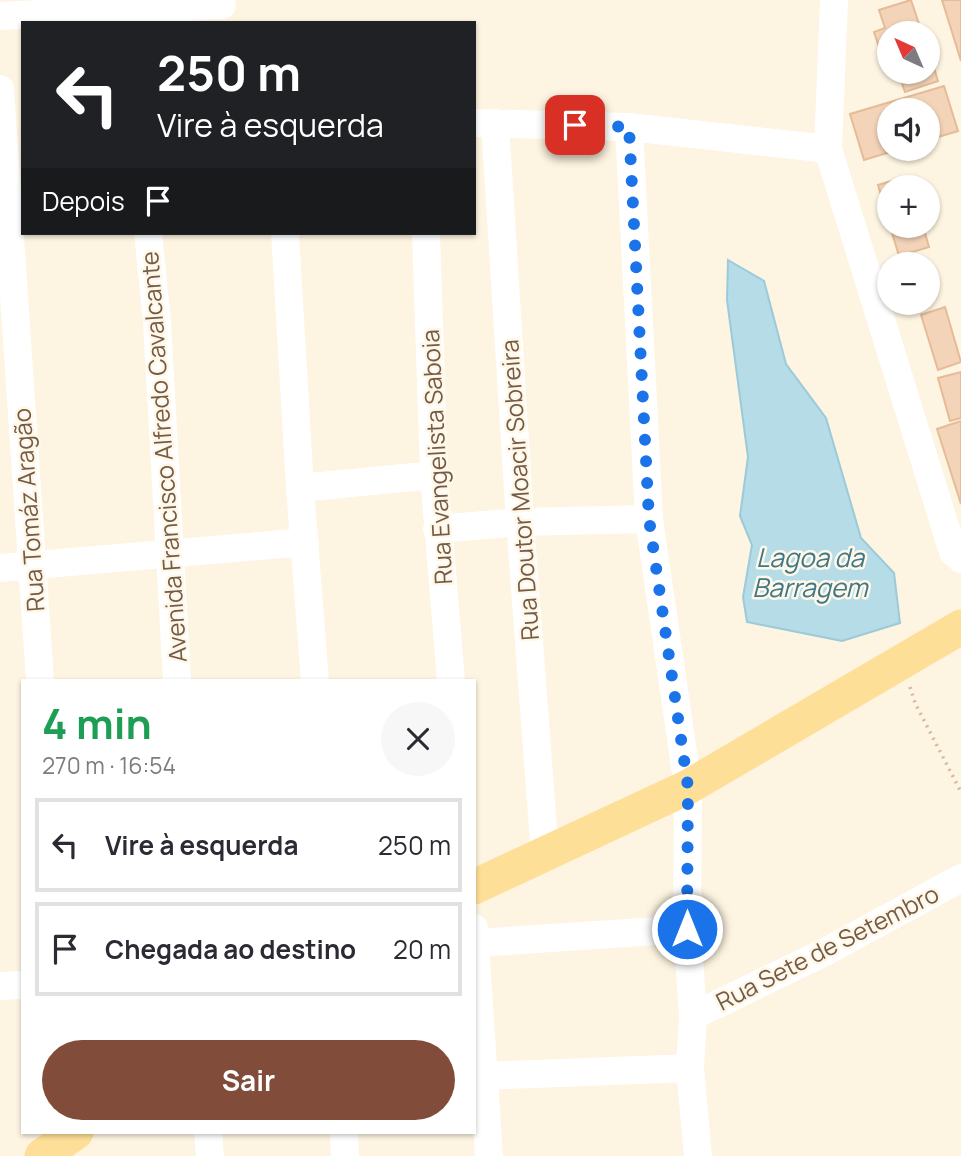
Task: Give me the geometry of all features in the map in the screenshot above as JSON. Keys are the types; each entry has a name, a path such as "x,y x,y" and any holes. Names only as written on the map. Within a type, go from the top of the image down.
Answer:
{"main road":[{"path":"476,886 688,787 961,627"}],"street":[{"path":"835,0 828,149 953,552 961,559"},
{"path":"0,16 222,9"},
{"name":"Rua Tomáz Aragão","path":"0,89 9,141 40,679"},
{"path":"485,123 629,127 828,149"},
{"name":"Rua Doutor Moacir Sobreira","path":"485,123 520,522 545,856"},
{"path":"629,127 649,519 688,787 687,929 693,1016 690,1068 698,1156"},
{"name":"Avenida Francisco Alfredo Cavalcante","path":"148,235 171,553 177,679"},
{"path":"285,235 315,679"},
{"name":"Rua Evangelista Saboia","path":"426,235 434,475 451,679"},
{"path":"300,488 434,475"},
{"path":"438,529 520,522 649,519"},
{"path":"0,568 305,542"},
{"name":"Rua Sete de Setembro","path":"693,1016 825,952 961,878"},
{"path":"476,935 687,929"},
{"path":"476,949 489,1156"},
{"path":"0,986 21,985"},
{"path":"485,1076 690,1068"},
{"path":"208,1134 210,1156"},
{"path":"344,1134 345,1156"}],"path":[{"path":"915,704 961,792"}],"water":[{"name":"Lagoa da Barragem","path":"728,260 764,281 786,364 826,418 861,538 894,573 900,623 842,641 747,622 743,597 752,545 740,516 748,457 727,300"}],"building":[{"path":"911,0 918,21 883,21 879,10"},
{"path":"942,0 961,0 961,61"},
{"path":"902,84 929,84 905,92"},
{"path":"944,86 958,131 940,136 940,98 904,98"},
{"path":"877,106 877,156 864,160 850,114"},
{"path":"894,238 926,238 929,247 912,252 898,252"},
{"path":"945,307 961,362 938,370 921,315 940,315 940,309"},
{"path":"961,372 961,418 950,421 938,378"},
{"path":"961,421 961,504 937,429"}],"route":[{"path":"575,125 629,127 649,519 688,787 687,929"}]}
